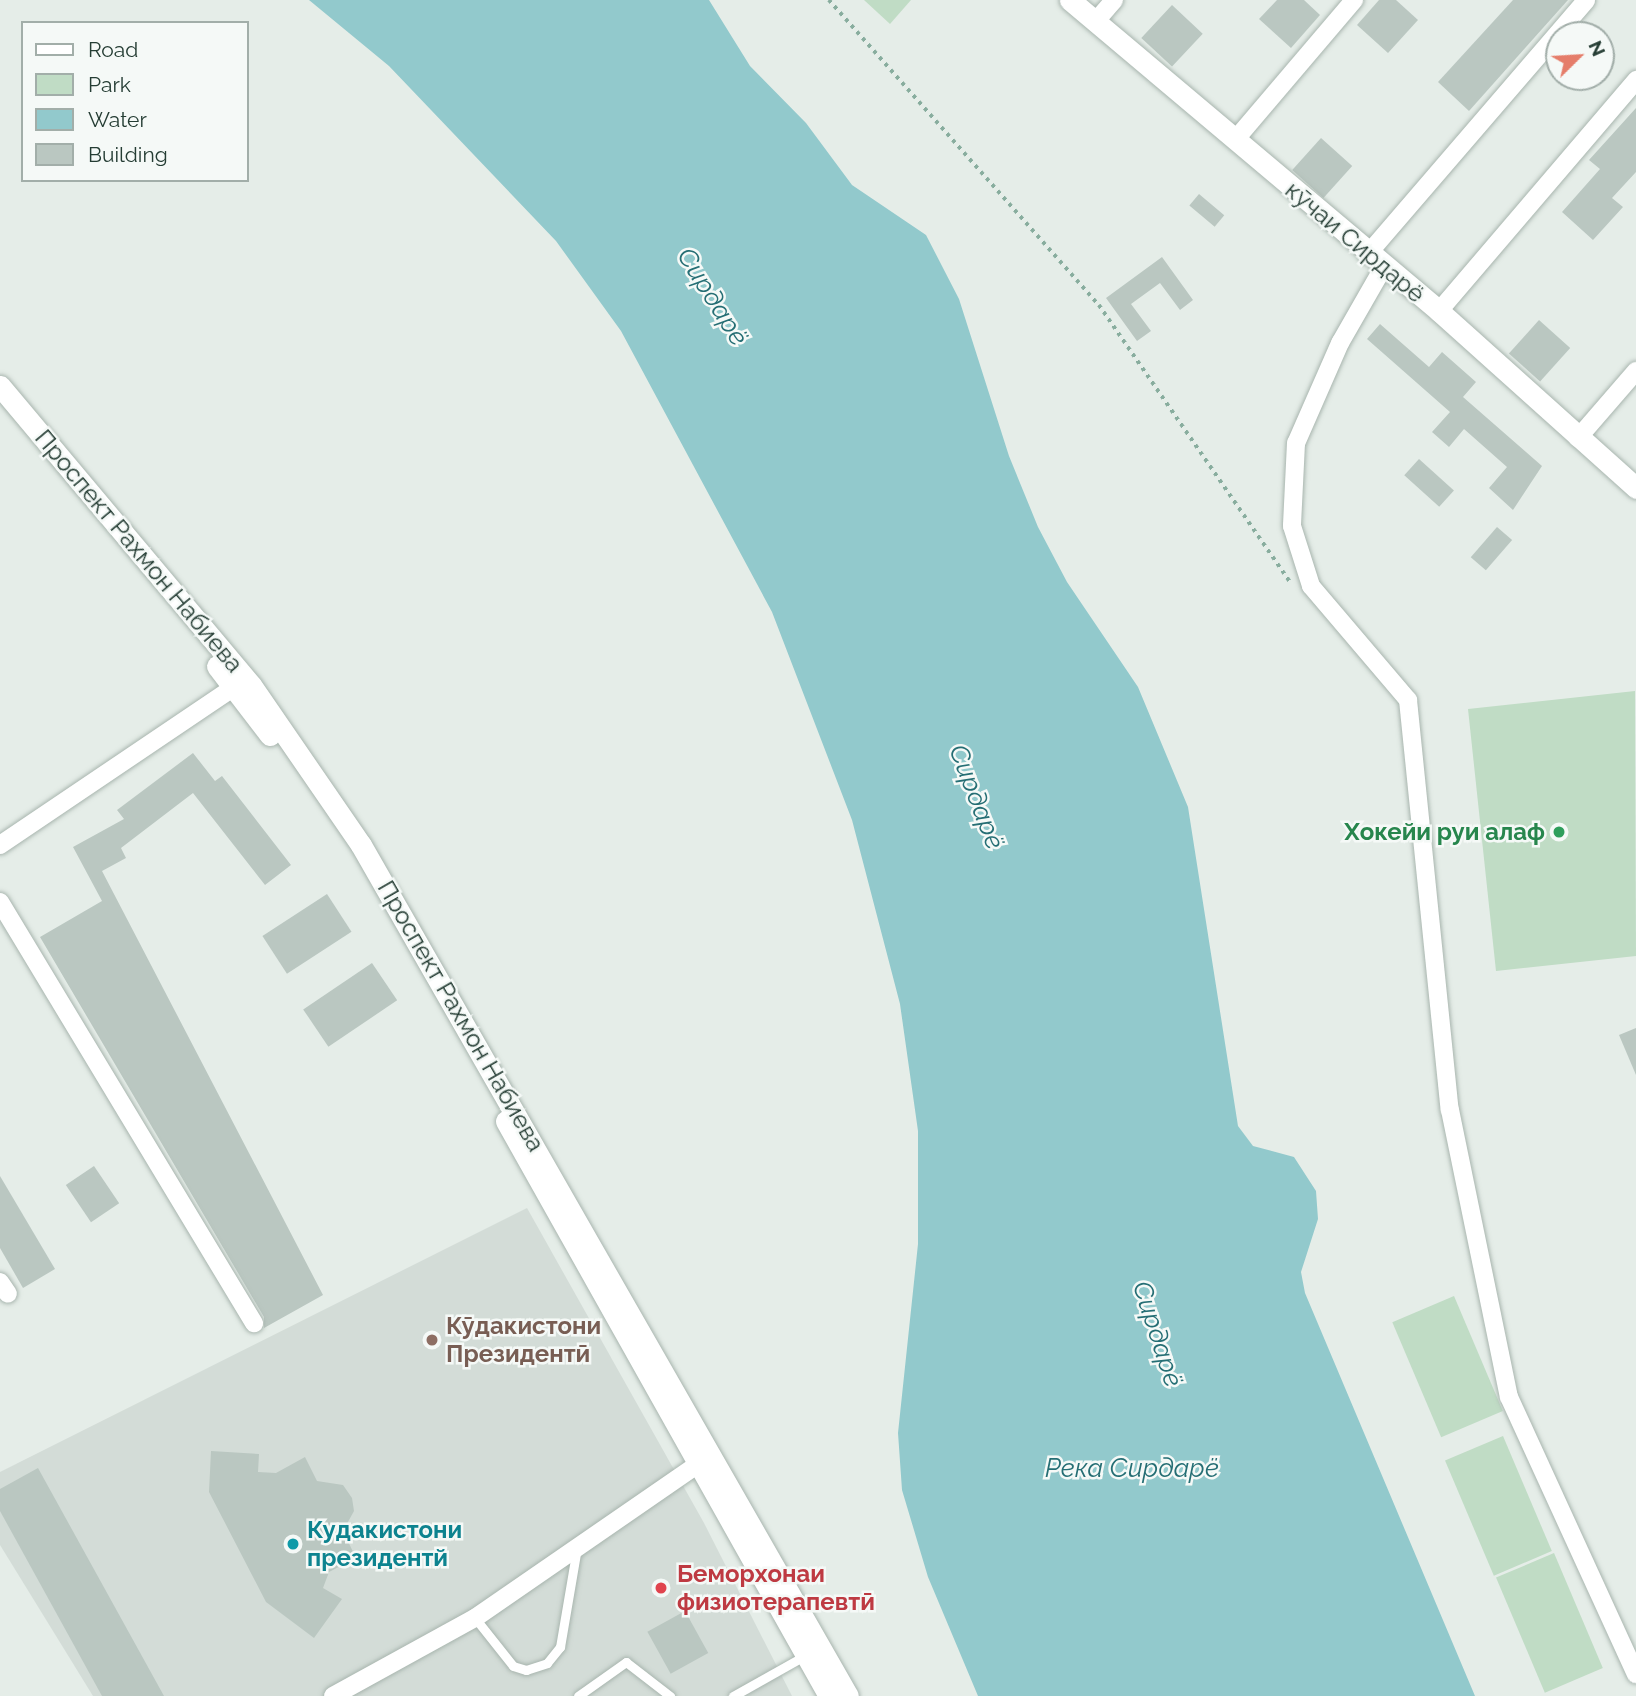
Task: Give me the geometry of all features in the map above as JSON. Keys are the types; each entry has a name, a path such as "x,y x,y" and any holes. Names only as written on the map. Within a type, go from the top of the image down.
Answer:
{"main road":[{"name":"кӯчаи Сирдарё","path":"1070,0 1375,261 1439,311 1636,488"},
{"name":"Проспект Рахмон Набиева","path":"0,386 251,685 361,845 848,1696"},
{"name":"Проспект Рахмон Набиева","path":"0,407 234,687 352,854 806,1655 821,1692"}],"street":[{"path":"1095,22 1114,0"},
{"path":"1235,140 1354,0"},
{"path":"1586,0 1375,261 1296,443 1292,526 1311,586 1408,700 1450,1110 1508,1397 1636,1674"},
{"path":"1439,311 1636,80"},
{"path":"1578,438 1636,371"},
{"path":"0,845 234,687"},
{"path":"0,902 254,1323"},
{"path":"333,1696 475,1618 576,1553 698,1464"}],"lane":[{"path":"475,1618 513,1666 526,1670 547,1663 560,1647 576,1553"},
{"path":"733,1696 806,1655"},
{"path":"578,1696 626,1662 670,1696"}],"path":[{"path":"829,0 1099,305 1293,586 1311,586"}],"shaded area":[{"name":"Кӯдакистони Президентӣ","path":"527,1208 704,1523 792,1696 93,1696 0,1545 0,1472"}],"green space":[{"path":"864,0 911,0 890,24"},
{"name":"Хокейи руи алаф","path":"1635,691 1636,956 1496,971 1468,709"},
{"path":"1454,1296 1503,1411 1441,1437 1392,1322"},
{"path":"1503,1436 1552,1551 1494,1576 1445,1461"},
{"path":"1554,1553 1603,1668 1545,1693 1496,1578"}],"water":[{"name":"Река Сирдарё","path":"309,0 709,0 750,66 806,123 852,185 926,235 959,299 1009,456 1038,527 1067,582 1138,687 1188,807 1238,1126 1253,1146 1294,1157 1316,1191 1318,1219 1301,1272 1305,1293 1475,1696 978,1696 928,1577 902,1490 898,1433 918,1244 918,1131 900,1004 852,820 772,612 621,331 556,241 389,66"}],"building":[{"path":"1277,0 1304,0 1320,15 1291,48 1259,19"},
{"path":"1379,0 1396,0 1418,20 1388,53 1357,25"},
{"path":"1513,0 1568,0 1549,21 1545,21 1545,26 1469,111 1438,82"},
{"path":"1172,5 1203,34 1172,67 1141,38"},
{"path":"1636,108 1636,172 1612,198 1623,207 1593,240 1562,212 1600,169 1589,160"},
{"path":"1321,138 1352,166 1323,198 1292,170"},
{"path":"1199,194 1224,215 1215,227 1189,205"},
{"path":"1162,257 1193,300 1180,310 1160,283 1131,304 1151,331 1137,341 1106,298"},
{"path":"1539,320 1570,348 1540,382 1509,353"},
{"path":"1380,324 1429,367 1442,352 1476,382 1463,397 1542,466 1513,510 1489,488 1507,467 1464,429 1449,447 1432,432 1450,412 1367,339"},
{"path":"1419,459 1454,490 1439,507 1404,475"},
{"path":"1497,527 1512,540 1486,570 1471,557"},
{"path":"193,753 215,781 222,776 291,865 265,885 193,793 121,848 126,858 102,871 323,1295 264,1328 264,1317 40,937 102,901 73,847 124,819 117,810"},
{"path":"327,894 352,932 287,974 262,936"},
{"path":"372,963 397,1000 328,1047 303,1009"},
{"path":"1636,1028 1636,1075 1619,1035"},
{"path":"94,1166 119,1203 91,1222 66,1185"},
{"path":"0,1176 55,1269 23,1288 0,1248"},
{"name":"Кудакистони президентй","path":"211,1451 259,1454 258,1472 276,1473 305,1457 317,1481 343,1485 352,1498 354,1511 343,1531 356,1558 329,1572 323,1588 342,1599 314,1638 266,1602 209,1492"},
{"path":"38,1468 164,1696 102,1696 0,1511 0,1489"},
{"path":"685,1611 708,1653 671,1674 647,1632"}],"place":[{"name":"Хокейи руи алаф","path":"1559,832"},
{"name":"Кӯдакистони Президентӣ","path":"432,1340"},
{"name":"Кудакистони президентй","path":"293,1544"},
{"name":"Беморхонаи физиотерапевтӣ","path":"661,1588"}],"water label":[{"name":"Сирдарё","path":"712,297"},
{"name":"Сирдарё","path":"976,797"},
{"name":"Сирдарё","path":"1157,1334"}]}
